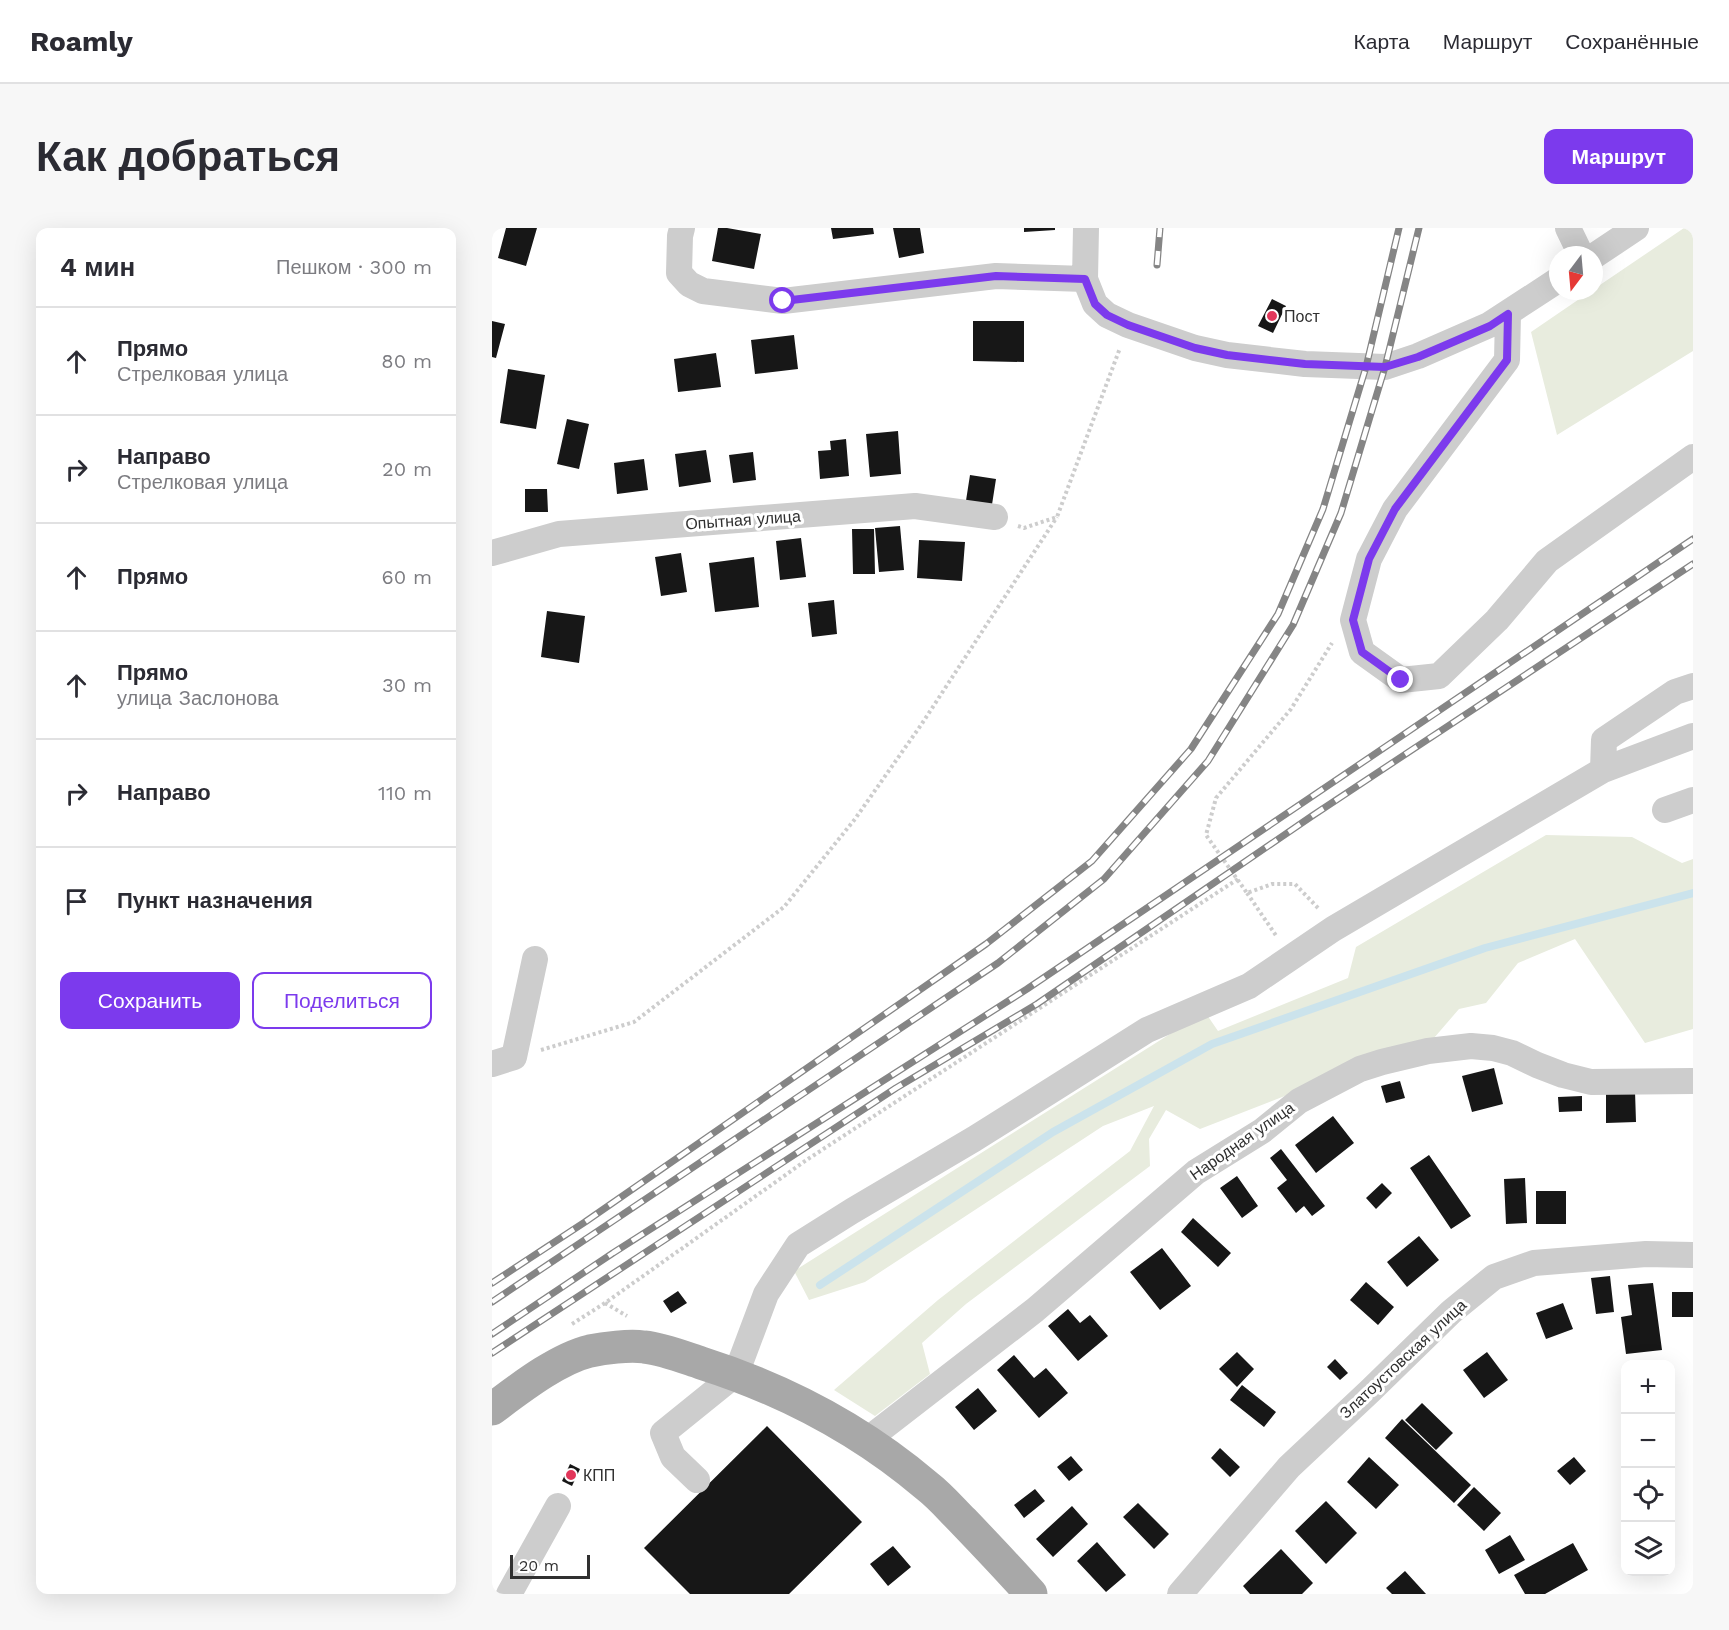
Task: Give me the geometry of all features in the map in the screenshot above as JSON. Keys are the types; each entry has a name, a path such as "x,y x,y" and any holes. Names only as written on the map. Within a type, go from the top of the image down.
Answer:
{"main road":[{"path":"492,1409 527,1383 563,1362 589,1351 645,1347 672,1353 736,1374 808,1406 867,1440 929,1487 1031,1594"}],"street":[{"path":"682,228 679,273 689,284 703,291 783,301 996,276 1085,279"},
{"path":"1086,228 1085,279 1095,304 1107,315 1195,348 1227,355 1305,364 1385,367 1418,357 1490,326 1549,286"},
{"path":"1568,228 1577,246"},
{"path":"1603,250 1636,228"},
{"path":"1508,314 1507,360 1395,509 1369,559 1353,620 1362,652 1401,680 1439,676 1497,620 1547,561 1693,457"},
{"name":"Опытная улица","path":"492,553 559,534 915,506 995,518"},
{"path":"1603,770 1604,740 1675,692 1693,686"},
{"path":"697,1480 673,1457 663,1433 736,1374 766,1293 798,1245 974,1139 1147,1030 1249,986 1333,929 1603,770 1693,736"},
{"path":"1665,810 1693,800"},
{"path":"503,1060 535,959"},
{"name":"Народная улица","path":"867,1440 1035,1310 1196,1172 1262,1131 1299,1101 1360,1069 1428,1051 1471,1046 1493,1047 1554,1072 1591,1082 1693,1081"},
{"name":"Златоустовская улица","path":"1180,1594 1288,1467 1451,1312 1494,1277 1534,1263 1646,1254 1693,1255"},
{"path":"509,1594 558,1506"}],"path":[{"path":"503,1060 634,1022 784,907 855,819 915,735 1057,517 1134,327"},
{"path":"995,518 1024,528 1057,517"},
{"path":"567,1327 605,1303 808,1159 1238,879"},
{"path":"1247,893 1290,958"}],"shaded area":[{"path":"1684,228 1693,228 1693,351 1557,435 1531,332 1578,300 1603,300 1603,283"},
{"path":"1546,835 1632,837 1682,863 1693,859 1693,1029 1645,1043 1575,939 1518,963 1486,1003 1459,1009 1434,1038 1200,1129 1166,1110 1149,1139 1150,1166 966,1304 922,1343 930,1374 875,1416 834,1390 938,1300 1130,1151 1154,1106 1103,1126 865,1282 809,1300 794,1271 1205,1012 1218,1031 1348,978 1356,947"}],"building":[{"path":"506,228 537,228 526,266 498,258"},
{"path":"718,228 761,234 754,269 712,261"},
{"path":"831,228 873,228 874,234 833,239"},
{"path":"893,228 920,228 924,253 899,258"},
{"path":"1024,228 1055,228 1055,230 1024,232"},
{"name":"Пост","path":"1272,299 1286,306 1273,333 1258,326"},
{"path":"492,321 505,324 496,358 492,357"},
{"path":"973,321 1024,321 1024,362 973,361"},
{"path":"794,335 798,369 755,374 751,340"},
{"path":"716,353 721,387 678,392 674,359"},
{"path":"508,369 545,375 536,429 500,423"},
{"path":"567,419 589,424 579,469 557,464"},
{"path":"898,431 901,474 870,477 866,434"},
{"path":"846,439 849,476 820,479 818,451 831,450 830,441"},
{"path":"706,450 711,482 679,487 675,454"},
{"path":"753,452 756,480 733,483 729,455"},
{"path":"644,459 648,490 617,494 614,463"},
{"path":"970,475 996,479 991,511 965,507"},
{"path":"525,489 547,489 548,512 525,512"},
{"path":"900,526 904,570 879,572 875,528"},
{"path":"852,529 874,529 875,574 853,574"},
{"path":"801,538 806,577 780,580 776,541"},
{"path":"919,540 965,542 962,581 917,578"},
{"path":"681,553 687,592 661,596 655,557"},
{"path":"754,557 759,607 715,612 709,563"},
{"path":"834,600 837,634 812,637 808,603"},
{"path":"547,611 585,616 579,663 541,657"},
{"path":"1494,1068 1503,1104 1472,1112 1462,1076"},
{"path":"1400,1081 1405,1098 1386,1103 1381,1086"},
{"path":"1635,1091 1636,1122 1606,1123 1606,1093"},
{"path":"1582,1096 1582,1111 1559,1112 1558,1097"},
{"path":"1333,1116 1354,1143 1316,1173 1295,1145"},
{"path":"1281,1149 1325,1206 1312,1216 1304,1206 1296,1213 1277,1188 1287,1180 1270,1158"},
{"path":"1429,1155 1471,1216 1451,1229 1410,1168"},
{"path":"1237,1176 1258,1206 1242,1218 1220,1188"},
{"path":"1525,1178 1527,1223 1506,1224 1504,1179"},
{"path":"1382,1183 1392,1193 1376,1209 1366,1198"},
{"path":"1536,1191 1566,1191 1566,1224 1536,1224"},
{"path":"1193,1218 1231,1253 1218,1267 1181,1232"},
{"path":"1419,1236 1439,1260 1407,1287 1387,1262"},
{"path":"1162,1248 1191,1286 1160,1310 1130,1272"},
{"path":"1610,1276 1614,1312 1596,1314 1591,1278"},
{"path":"1366,1282 1394,1307 1378,1325 1350,1300"},
{"path":"1653,1283 1662,1350 1626,1354 1621,1317 1632,1315 1628,1285"},
{"path":"678,1291 687,1303 671,1313 663,1301"},
{"path":"1672,1292 1693,1292 1693,1317 1672,1317"},
{"path":"1563,1303 1573,1329 1546,1339 1536,1313"},
{"path":"1068,1309 1080,1323 1090,1315 1108,1336 1078,1361 1048,1326"},
{"path":"1237,1352 1254,1369 1237,1387 1219,1369"},
{"path":"1487,1352 1508,1380 1484,1398 1463,1370"},
{"path":"1014,1355 1034,1378 1046,1368 1068,1393 1039,1418 997,1370"},
{"path":"1335,1359 1348,1373 1340,1380 1327,1367"},
{"path":"1242,1385 1276,1412 1264,1427 1230,1400"},
{"path":"978,1388 997,1411 974,1430 955,1407"},
{"path":"1422,1403 1453,1433 1436,1450 1405,1420"},
{"path":"1402,1419 1471,1485 1454,1503 1385,1438"},
{"path":"767,1426 862,1522 789,1594 690,1594 644,1548"},
{"path":"1220,1448 1240,1467 1230,1477 1211,1458"},
{"path":"1071,1456 1083,1470 1069,1481 1057,1467"},
{"path":"1369,1457 1399,1485 1376,1509 1347,1482"},
{"path":"1574,1457 1586,1471 1570,1485 1557,1471"},
{"name":"КПП","path":"570,1464 580,1469 572,1486 562,1481"},
{"path":"1474,1487 1501,1513 1484,1531 1457,1505"},
{"path":"1035,1489 1045,1501 1024,1518 1014,1505"},
{"path":"1326,1501 1357,1533 1326,1564 1295,1531"},
{"path":"1138,1503 1169,1534 1154,1549 1123,1517"},
{"path":"1072,1506 1088,1524 1053,1557 1036,1539"},
{"path":"1510,1535 1525,1560 1499,1574 1485,1550"},
{"path":"1097,1542 1126,1575 1106,1592 1077,1561"},
{"path":"1573,1543 1588,1570 1545,1594 1525,1594 1514,1575"},
{"path":"893,1546 911,1567 888,1586 870,1564"},
{"path":"1281,1549 1313,1583 1302,1594 1250,1594 1243,1586"},
{"path":"1405,1571 1426,1594 1392,1594 1386,1588"}],"waterway":[{"path":"820,1285 1053,1132 1212,1044 1485,948 1693,893"}],"railway":[{"path":"1157,265 1160,228"},
{"path":"492,1283 585,1222 986,944 1092,861 1191,749 1278,614 1323,509 1366,367 1399,228"},
{"path":"492,1302 998,963 1104,879 1208,761 1293,625 1341,513 1385,367 1419,228"},
{"path":"492,1334 613,1253 1027,989 1693,539"},
{"path":"492,1353 896,1088 1037,1004 1312,816 1693,564"}],"place":[{"name":"Пост","path":"1272,316"},
{"name":"КПП","path":"571,1475"}],"route":[{"path":"783,301 996,276 1085,279 1095,304 1107,315 1128,325 1195,348 1227,355 1305,364 1366,367 1385,367 1418,357 1490,326 1508,314 1507,360 1395,509 1369,559 1353,620 1362,652 1401,680"}]}
